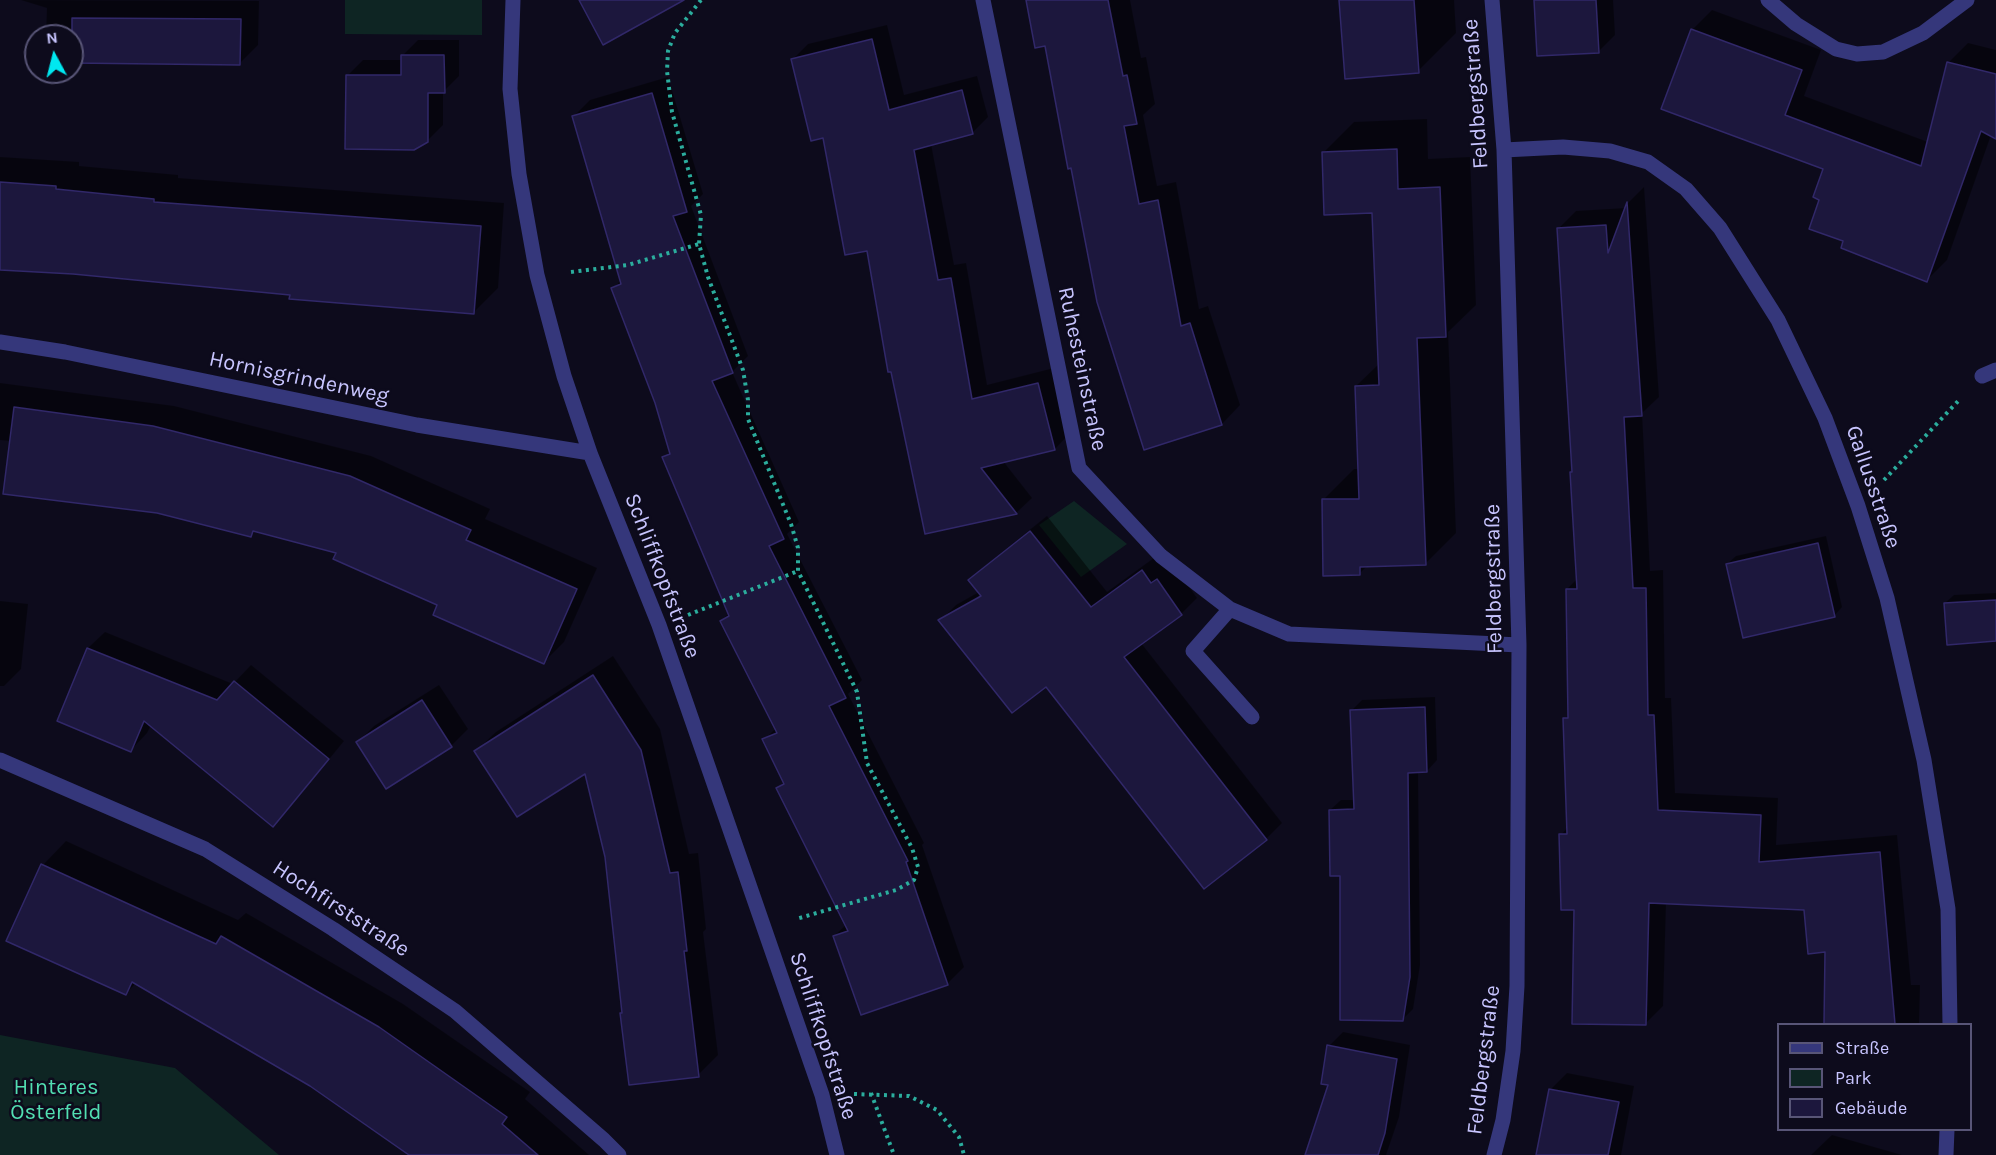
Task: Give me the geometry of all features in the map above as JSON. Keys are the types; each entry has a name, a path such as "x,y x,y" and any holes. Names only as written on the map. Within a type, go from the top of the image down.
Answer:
{"street":[{"name":"Schliffkopfstraße","path":"513,0 510,89 519,174 537,275 564,376 590,453 658,625 822,1095 837,1155"},
{"name":"Ruhesteinstraße","path":"983,0 1079,468 1161,556 1230,609 1289,634 1519,645"},
{"name":"Feldbergstraße","path":"1492,0 1504,150 1519,645 1517,986 1513,1052 1503,1120 1494,1155"},
{"path":"1768,0 1796,24 1836,49 1857,54 1882,52 1923,33 1967,0"},
{"name":"Gallusstraße","path":"1504,150 1563,147 1610,151 1648,162 1686,189 1720,228 1778,320 1825,418 1858,506 1887,598 1924,760 1948,909 1950,1023"},
{"name":"Hornisgrindenweg","path":"0,342 65,352 417,425 590,453"},
{"path":"1230,609 1193,651 1252,717"},
{"name":"Hochfirststraße","path":"0,760 206,849 333,929 455,1011 619,1155"},
{"path":"1946,1155 1947,1131"}],"path":[{"path":"701,0 675,33 668,51 667,71 672,112 701,215 699,244 708,277 743,370 748,400 748,419 791,524 798,548 798,571 857,692 867,763 912,848 918,867 914,880 896,890 826,909"},
{"path":"537,275 628,265 699,244"},
{"path":"1858,506 1989,373"},
{"path":"658,625 699,612 798,571"},
{"path":"871,1093 894,1155"},
{"path":"822,1095 871,1093 909,1096 937,1110 959,1137 964,1155"}],"green space":[{"path":"345,0 482,0 482,35 345,34"},
{"path":"1074,501 1127,544 1081,577 1039,525"},
{"name":"Hinteres Österfeld","path":"0,1035 175,1068 279,1155 0,1155"}],"building":[{"path":"579,0 684,0 603,45"},
{"path":"1026,0 1108,0 1123,76 1127,75 1137,124 1124,126 1139,204 1158,200 1181,326 1190,323 1222,425 1144,450 1097,302 1071,168 1068,169 1045,46 1035,48"},
{"path":"1339,0 1414,0 1419,73 1345,79"},
{"path":"1534,0 1596,0 1599,53 1537,56"},
{"path":"72,18 241,19 240,65 84,63 84,24 72,24"},
{"path":"1691,29 1802,70 1785,115 1921,166 1947,62 1996,74 1996,139 1981,131 1927,282 1841,248 1843,241 1809,229 1819,200 1813,197 1823,169 1661,109"},
{"path":"872,39 889,110 962,90 973,134 914,150 938,280 951,278 972,399 1038,383 1055,450 981,468 1017,514 925,534 891,372 888,372 867,251 845,255 823,138 811,141 791,59"},
{"path":"401,55 444,55 445,93 428,93 428,142 414,150 345,149 346,75 401,75"},
{"path":"652,93 687,212 673,216 733,373 712,381 784,539 769,546 846,698 829,706 908,861 906,862 948,985 861,1015 833,936 848,931 776,788 784,784 762,739 777,733 720,621 729,616 662,457 670,454 655,403 611,288 621,284 572,116"},
{"path":"1397,149 1398,189 1440,187 1446,337 1417,338 1426,565 1360,567 1360,575 1323,576 1322,499 1359,499 1355,386 1379,385 1372,213 1324,215 1322,152"},
{"path":"0,182 56,186 56,189 154,199 154,202 481,226 474,314 289,299 290,295 73,274 0,270"},
{"path":"1627,202 1642,416 1624,417 1633,588 1646,588 1648,715 1654,715 1658,810 1761,815 1759,862 1880,852 1895,1023 1824,1023 1825,952 1808,954 1804,910 1649,903 1646,1025 1572,1024 1574,910 1561,910 1559,834 1567,834 1563,718 1568,718 1566,589 1577,589 1557,228 1606,225 1608,253"},
{"path":"14,407 153,426 350,476 471,530 466,540 577,589 544,664 433,615 437,605 333,559 336,553 253,531 251,537 157,513 3,494"},
{"path":"1030,531 1091,607 1142,570 1151,583 1157,579 1182,615 1124,657 1267,840 1204,889 1046,687 1012,713 938,620 981,596 968,580"},
{"path":"1818,543 1835,617 1743,638 1726,564"},
{"path":"1996,600 1996,641 1947,645 1944,603"},
{"path":"87,648 217,700 234,681 329,759 273,827 144,721 131,752 57,721"},
{"path":"593,675 641,750 670,873 678,872 687,951 684,951 699,1077 629,1085 605,857 585,774 517,817 474,751"},
{"path":"422,700 452,747 386,789 356,742"},
{"path":"1425,707 1427,772 1408,773 1410,977 1403,1021 1340,1020 1340,876 1330,876 1329,810 1354,809 1350,710"},
{"path":"41,864 216,944 221,936 379,1027 507,1117 502,1124 538,1155 409,1155 310,1086 132,982 126,995 6,941"},
{"path":"1327,1045 1397,1059 1385,1133 1378,1155 1305,1155 1328,1085 1321,1084"},
{"path":"1549,1089 1619,1102 1608,1155 1536,1155"}]}
